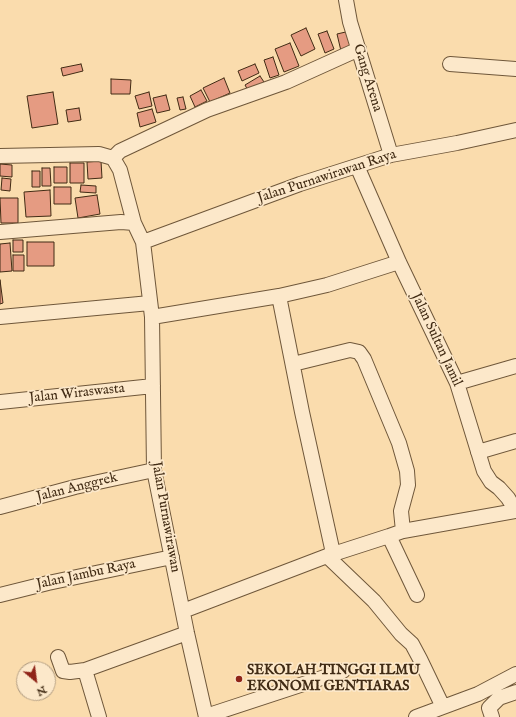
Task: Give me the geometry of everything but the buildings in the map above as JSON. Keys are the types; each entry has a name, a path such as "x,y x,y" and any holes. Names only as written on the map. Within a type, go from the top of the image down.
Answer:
{"street":[{"name":"Gang Arena","path":"346,0 350,22 391,155"},
{"path":"0,156 99,154 113,158 120,151 207,110 286,82 358,49"},
{"path":"450,64 516,70"},
{"name":"Jalan Purnawirawan Raya","path":"142,242 293,186 391,155 463,142 516,130"},
{"name":"Jalan Purnawirawan","path":"113,158 120,170 134,223 142,242 152,317 154,470 187,633 206,717"},
{"name":"Jalan Sultan Jamil","path":"357,166 399,262 457,383 487,477 499,488 516,511"},
{"path":"0,232 121,222 134,223"},
{"path":"152,317 278,296 335,282 399,262"},
{"path":"278,296 293,364 330,555 374,601 401,634 412,644 443,707"},
{"path":"0,317 150,303"},
{"path":"293,364 350,350 359,352 364,359 399,443 407,471 408,485 401,511 403,531"},
{"path":"457,383 516,366"},
{"name":"Jalan Wiraswasta","path":"0,402 153,386"},
{"path":"478,452 516,441"},
{"name":"Jalan Anggrek","path":"0,508 75,487 154,470"},
{"path":"183,611 330,555 403,531 516,511"},
{"path":"389,536 417,595"},
{"name":"Jalan Jambu Raya","path":"0,595 48,583 172,557"},
{"path":"58,657 63,671 70,672 85,670 187,633"},
{"path":"85,670 99,717"},
{"path":"206,717 343,671"},
{"path":"416,717 478,694 516,674"},
{"path":"492,717 489,708 498,698 516,692"}],"place":[{"name":"SEKOLAH TINGGI ILMU EKONOMI GENTIARAS","path":"239,679"}]}
